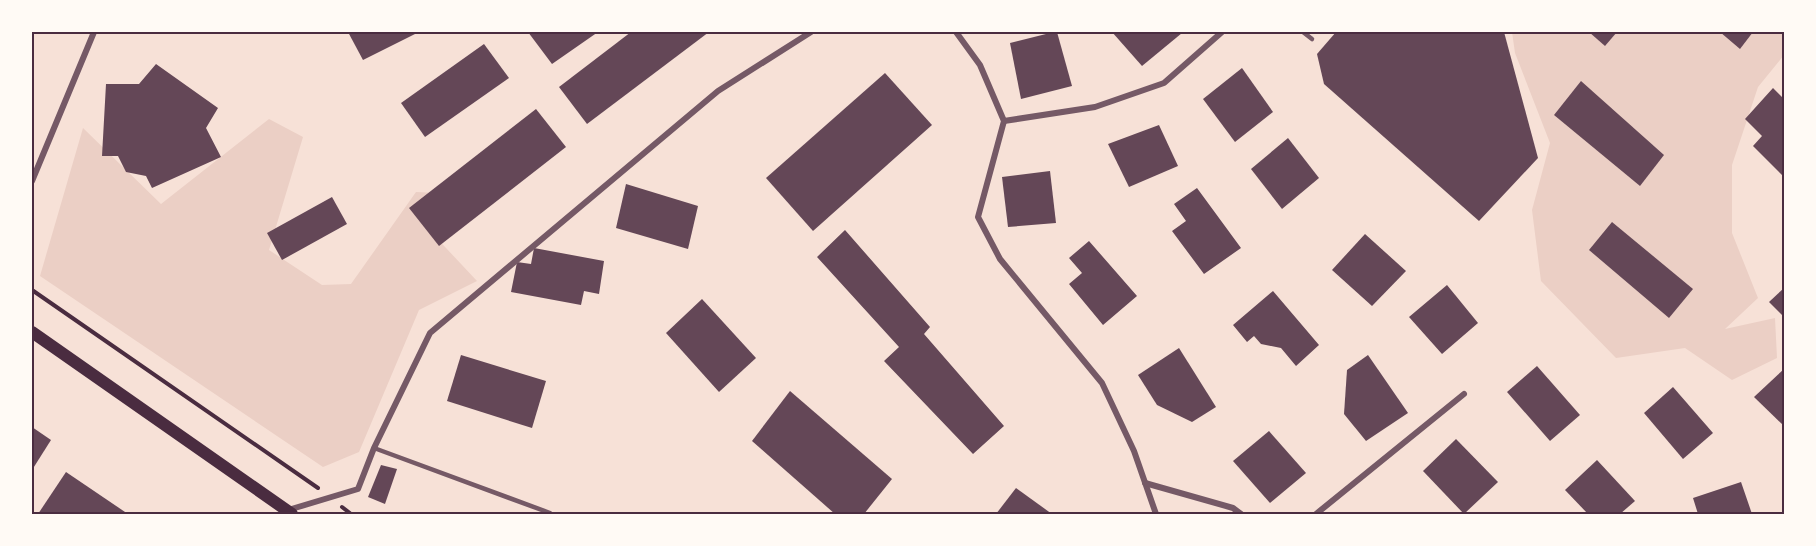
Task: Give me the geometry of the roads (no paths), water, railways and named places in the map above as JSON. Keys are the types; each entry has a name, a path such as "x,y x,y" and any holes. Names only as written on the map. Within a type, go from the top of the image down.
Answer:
{"main road":[{"path":"32,332 287,513"}],"street":[{"path":"32,181 94,32"},
{"path":"287,513 358,489 374,447 430,333 718,91 811,32"},
{"path":"956,32 980,65 1004,121 978,217 1000,259 1102,383 1134,451 1156,514"},
{"path":"1004,121 1095,107 1164,83 1222,32"},
{"path":"1316,514 1464,394"},
{"path":"1145,483 1233,508 1241,514"}],"lane":[{"path":"1303,32 1312,39"},
{"path":"374,447 550,513"}]}
